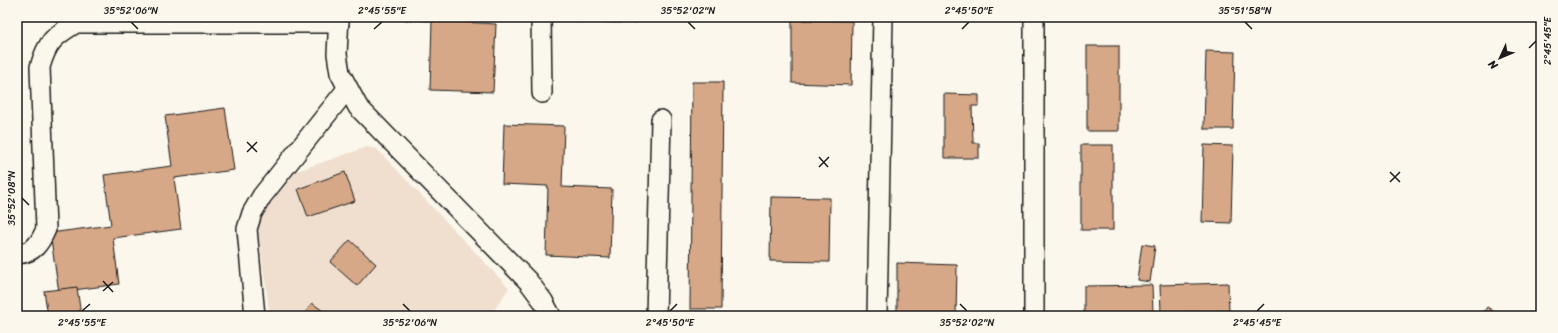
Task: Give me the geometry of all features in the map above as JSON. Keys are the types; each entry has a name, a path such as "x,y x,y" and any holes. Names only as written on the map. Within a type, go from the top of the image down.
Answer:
{"street":[{"path":"541,17 542,93"},
{"path":"877,316 883,17"},
{"path":"1034,17 1034,316"},
{"path":"17,254 24,254 39,245 46,229 40,67 44,49 58,34 76,23 339,20 337,54 340,73 347,89 358,107 528,281 543,301 551,316"},
{"path":"255,316 247,229 252,213 262,196 347,89"},
{"path":"656,316 661,120"}],"shaded area":[{"path":"367,147 377,149 509,288 490,316 270,316 258,231 259,218 294,172"}],"building":[{"path":"386,17 446,17 446,21 496,24 493,92 430,90 432,21 386,19"},
{"path":"577,17 636,17 636,23 577,22"},
{"path":"792,20 852,21 851,85 792,83"},
{"path":"1087,46 1119,46 1119,131 1087,131"},
{"path":"1206,51 1235,52 1233,129 1204,129"},
{"path":"692,82 723,82 721,309 690,309"},
{"path":"944,94 979,95 979,106 972,106 973,143 979,143 979,158 944,158"},
{"path":"225,108 234,170 174,178 181,229 113,238 119,284 59,292 50,233 111,225 104,175 172,166 165,116"},
{"path":"504,124 564,126 562,187 612,189 610,258 546,255 548,186 502,184"},
{"path":"1081,145 1113,145 1113,230 1081,230"},
{"path":"1204,145 1233,146 1231,223 1202,222"},
{"path":"345,172 355,201 308,217 298,189"},
{"path":"771,197 830,198 829,262 770,261"},
{"path":"350,240 376,264 357,286 330,262"},
{"path":"1142,244 1155,246 1150,282 1137,280"},
{"path":"897,263 957,265 956,316 897,316"},
{"path":"1228,283 1229,311 1161,313 1160,285"},
{"path":"1152,285 1153,313 1084,314 1084,286"},
{"path":"77,287 81,316 48,316 44,291"},
{"path":"312,303 330,316 303,316"},
{"path":"1487,307 1501,316 1481,316"}]}
